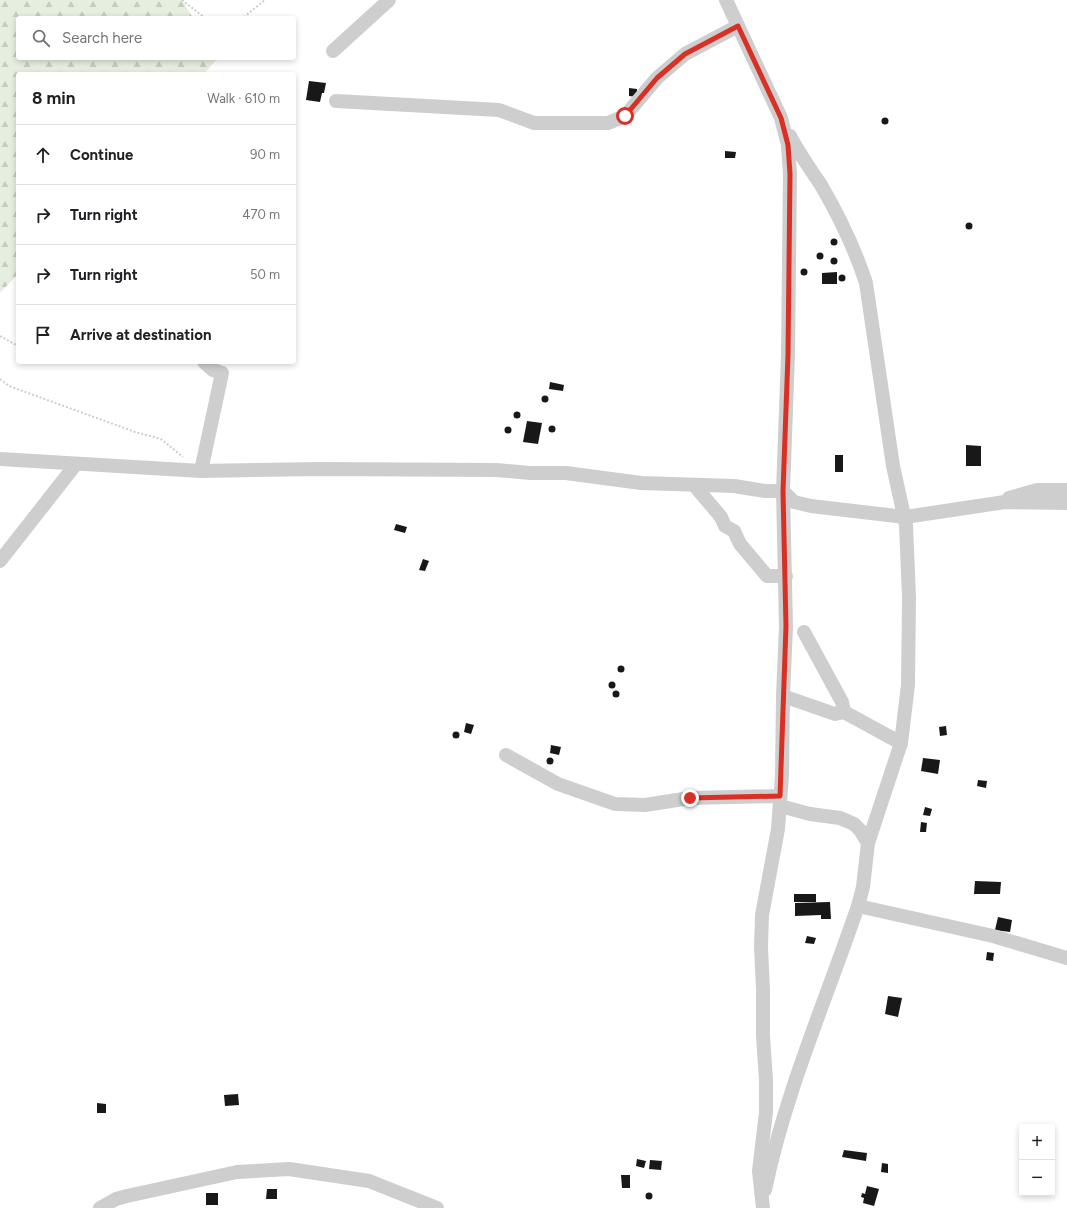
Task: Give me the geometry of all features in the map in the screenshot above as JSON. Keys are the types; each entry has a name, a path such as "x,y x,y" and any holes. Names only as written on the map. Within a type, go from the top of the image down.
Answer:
{"street":[{"path":"332,50 389,0"},
{"path":"726,0 799,154 821,185 859,260 866,283 893,466 904,517 909,605 908,685 901,743 868,843 863,887 858,906 775,1144 763,1204"},
{"path":"336,101 499,110 534,123 608,123 625,116 657,78 685,54 738,26"},
{"path":"763,1204 759,1170 766,1112 766,1080 763,1036 762,915 778,829 786,626 783,491 788,355 790,174 788,145 781,118"},
{"path":"201,472 222,373 213,370 206,364"},
{"path":"0,459 201,472 320,469 478,469 566,474 641,483 783,491 794,502 811,506 904,517 1005,502 1067,503"},
{"path":"0,561 76,464"},
{"path":"694,485 721,517 725,526 734,531 740,544 767,576 786,576"},
{"path":"980,506 1037,490 1067,490"},
{"path":"804,632 842,702 844,712"},
{"path":"783,696 835,714 844,712 901,743"},
{"path":"506,755 558,784 615,804 645,805 690,798 780,801 840,818 854,824 860,830 868,843"},
{"path":"858,906 993,936 1067,958"},
{"path":"100,1208 122,1198 218,1175 258,1169 289,1168 369,1180 437,1208"}],"path":[{"path":"182,0 202,16"},
{"path":"245,16 265,0"},
{"path":"0,336 16,345"},
{"path":"0,379 16,389 136,432 160,439 184,458"}],"green space":[{"path":"0,0 182,0 192,16 16,16 16,60 216,60 206,72 16,72 16,276 0,293"}],"building":[{"path":"309,81 326,83 320,102 306,100"},
{"path":"629,88 637,89 637,97 629,96"},
{"path":"885,117 888,118 888,124 885,125 882,124 881,121 882,118"},
{"path":"725,151 736,152 735,158 725,158"},
{"path":"969,222 972,223 972,229 969,230 966,229 965,226 966,223"},
{"path":"834,238 837,239 837,245 834,246 831,245 830,242 831,239"},
{"path":"820,252 823,253 823,259 820,260 817,259 816,256 817,253"},
{"path":"834,257 837,258 837,264 834,265 831,264 830,261 831,258"},
{"path":"804,268 807,269 807,275 804,276 801,275 800,272 801,269"},
{"path":"837,272 837,284 822,284 822,273"},
{"path":"842,274 845,275 845,281 842,282 839,281 838,278 839,275"},
{"path":"550,382 564,385 563,391 549,389"},
{"path":"545,395 548,396 548,402 545,403 542,402 541,399 542,396"},
{"path":"517,411 520,412 520,418 517,419 514,418 513,415 514,412"},
{"path":"527,421 542,423 538,444 523,442"},
{"path":"552,425 555,426 555,432 552,433 549,432 548,429 549,426"},
{"path":"508,426 511,427 511,433 508,434 505,433 504,430 505,427"},
{"path":"966,445 981,446 981,466 966,466"},
{"path":"835,455 843,455 843,472 835,472"},
{"path":"396,524 407,527 405,533 394,530"},
{"path":"423,559 429,561 425,571 419,570"},
{"path":"621,665 624,666 624,672 621,673 618,672 617,669 618,666"},
{"path":"612,681 615,682 615,688 612,689 609,688 608,685 609,682"},
{"path":"616,690 619,691 619,697 616,698 613,697 612,694 613,691"},
{"path":"466,723 474,725 471,734 464,732"},
{"path":"946,726 947,735 940,736 939,727"},
{"path":"456,731 459,732 459,738 456,739 453,738 452,735 453,732"},
{"path":"551,745 561,747 559,755 550,753"},
{"path":"550,757 553,758 553,764 550,765 547,764 546,761 547,758"},
{"path":"923,758 940,760 938,774 921,771"},
{"path":"978,780 987,781 986,788 977,786"},
{"path":"925,807 932,809 930,816 923,815"},
{"path":"921,822 927,823 926,832 920,832"},
{"path":"975,881 1001,882 1000,894 974,894"},
{"path":"794,894 816,894 816,902 794,902"},
{"path":"830,902 831,919 821,919 821,915 795,916 795,903"},
{"path":"998,917 1012,920 1010,932 995,930"},
{"path":"807,936 816,938 814,944 805,943"},
{"path":"987,952 994,953 993,961 986,960"},
{"path":"888,996 902,998 898,1017 885,1014"},
{"path":"238,1094 239,1105 225,1106 224,1095"},
{"path":"97,1103 106,1104 106,1113 97,1113"},
{"path":"844,1150 867,1153 866,1161 842,1157"},
{"path":"637,1159 646,1161 644,1168 636,1166"},
{"path":"650,1160 662,1161 661,1170 649,1169"},
{"path":"882,1163 888,1164 888,1173 881,1172"},
{"path":"621,1175 630,1175 630,1188 622,1188"},
{"path":"867,1186 879,1189 874,1206 863,1203 864,1198 861,1197 862,1193 865,1194"},
{"path":"267,1189 277,1189 277,1199 266,1199"},
{"path":"649,1192 652,1193 652,1199 649,1200 646,1199 645,1196 646,1193"},
{"path":"206,1193 218,1193 218,1205 206,1205"}],"route":[{"path":"625,116 657,78 685,54 738,26 781,118 788,145 790,174 788,355 783,491 786,626 782,774 780,796 690,798"}]}
